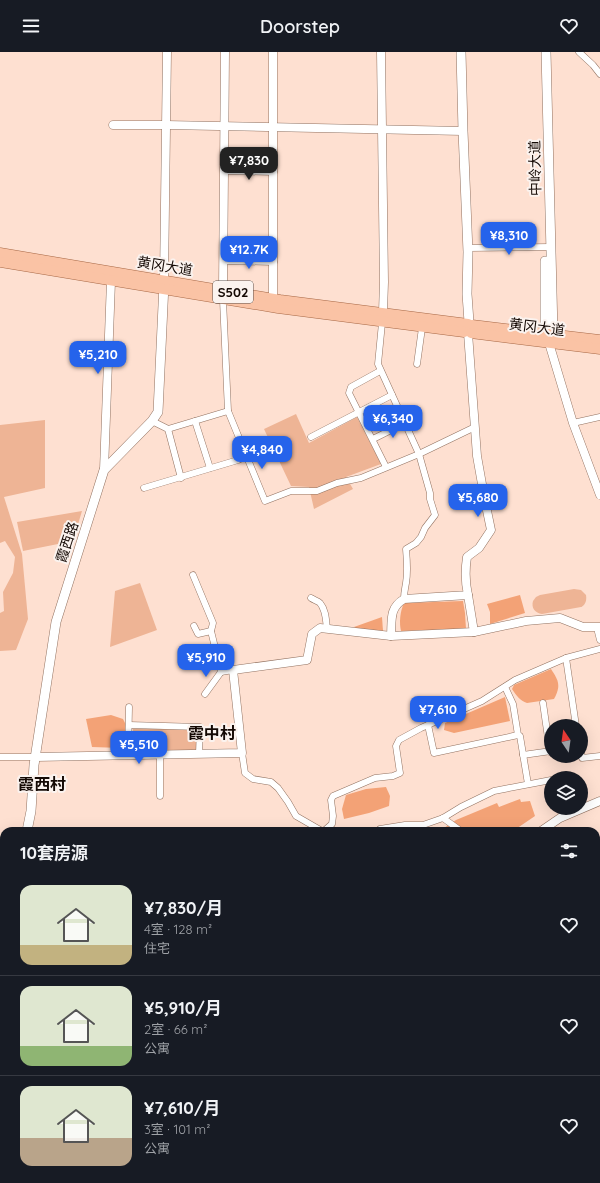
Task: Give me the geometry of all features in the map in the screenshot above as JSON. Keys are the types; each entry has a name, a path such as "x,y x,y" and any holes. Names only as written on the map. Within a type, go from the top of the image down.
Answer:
{"main road":[{"path":"461,52 462,130 468,248 467,294 469,330"},
{"name":"中岭大道","path":"540,52 548,247"},
{"name":"中岭大道","path":"546,52 549,332"},
{"name":"黄冈大道","path":"0,253 280,300 600,349"},
{"name":"黄冈大道","path":"0,262 278,308 469,330 600,340"},
{"name":"霞西路","path":"28,827 31,811 36,757 56,622 104,470 152,421 158,412 164,280"}],"street":[{"path":"164,280 167,52"},
{"path":"223,290 225,52"},
{"path":"272,52 274,127 273,307"},
{"path":"381,52 384,282 383,312"},
{"path":"579,52 600,74"},
{"path":"113,125 462,130"},
{"path":"225,171 274,172"},
{"path":"468,248 548,247"},
{"path":"223,261 274,262"},
{"path":"104,470 112,281"},
{"path":"223,300 228,411 265,501 291,491 317,491 337,482 360,478 419,454 475,427"},
{"path":"382,323 378,364 419,454 430,493 430,499 436,515 425,528 421,537 416,543 406,549 407,564 406,583 403,590 404,599"},
{"path":"417,364 422,328"},
{"path":"469,330 478,462 491,530 479,548 467,557 465,569 466,588 474,632"},
{"path":"549,343 574,423 600,495"},
{"path":"380,371 351,387 350,393 386,467"},
{"path":"311,437 392,395"},
{"path":"152,421 168,429 228,411"},
{"path":"574,423 600,417"},
{"path":"195,421 210,468"},
{"path":"372,439 405,423"},
{"path":"168,429 181,478"},
{"path":"144,488 181,478 238,460 246,456"},
{"path":"194,575 213,623 210,630 221,672"},
{"path":"391,636 393,610 398,603 404,599 468,595"},
{"path":"311,598 320,604 325,612 327,629"},
{"path":"206,694 221,672 307,660 312,634 320,628 391,636 474,632 526,621 560,618 583,628 599,627 600,640"},
{"path":"194,626 198,634 210,630"},
{"path":"328,827 332,824 333,816 331,800 333,796 375,778 392,776 400,773 396,746 399,740 482,700 515,680 566,658 600,649"},
{"path":"566,658 575,719"},
{"path":"234,670 245,773 253,779 271,782 278,788 296,816 316,827"},
{"path":"505,686 513,704 528,784"},
{"path":"543,703 545,719"},
{"path":"128,755 129,707"},
{"path":"428,725 434,753 518,735"},
{"path":"129,726 200,727 199,754"},
{"path":"0,757 242,753"},
{"path":"523,755 544,753"},
{"path":"160,755 160,796"},
{"path":"588,758 600,756"},
{"path":"392,827 423,825 443,818 461,807 494,791 544,781"},
{"path":"547,827 560,818 600,801"},
{"path":"443,818 455,827"}],"shaded area":[{"path":"296,414 309,443 357,417 381,464 346,477 353,489 314,509 309,487 291,486 264,429"},
{"path":"45,420 45,488 4,497 22,554 28,619 16,650 0,651 0,613 4,611 3,592 13,573 15,557 5,541 0,543 0,425"},
{"path":"82,511 73,541 23,551 17,522"},
{"path":"140,583 157,630 110,647 115,591"},
{"path":"574,589 581,590 586,595 584,605 581,607 542,614 533,608 533,601 540,595"},
{"path":"520,595 525,613 490,624 490,612 487,604"},
{"path":"463,601 466,629 401,631 400,617 404,603"},
{"path":"382,617 383,631 359,630 354,627"},
{"path":"551,669 558,684 558,691 554,699 527,703 520,699 512,689 514,685"},
{"path":"505,697 510,721 454,733 444,730 445,723"},
{"path":"111,715 123,719 127,727 127,740 121,748 92,747 86,719"},
{"path":"133,729 197,729 197,752 132,752"},
{"path":"386,787 390,796 389,806 344,819 342,809 346,795 366,789"},
{"path":"520,799 521,802 530,801 535,816 519,827 446,827 456,820 497,803 499,807"}],"district":[{"name":"霞中村","path":"212,733"},
{"name":"霞西村","path":"42,784"}]}
